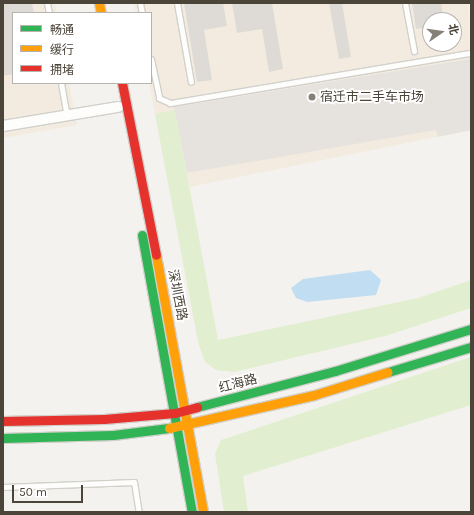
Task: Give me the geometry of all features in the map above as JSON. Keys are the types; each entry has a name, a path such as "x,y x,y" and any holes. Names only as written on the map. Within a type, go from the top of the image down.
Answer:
{"street":[{"name":"深圳西路","path":"114,84 192,512"},
{"name":"深圳西路","path":"122,84 185,410 203,512"},
{"path":"3,126 118,107"},
{"name":"红海路","path":"3,421 104,419 174,413 320,375 471,329"},
{"path":"3,438 113,435 188,426 314,395 471,347"}],"lane":[{"path":"177,3 191,82"},
{"path":"405,3 414,51"},
{"path":"152,64 159,98 170,103 470,53"},
{"path":"61,84 67,116"},
{"path":"3,487 134,482 139,512"}],"shaded area":[{"path":"3,3 55,3 57,12 12,12 12,84 69,84 77,125 3,138"},
{"name":"宿迁市二手车市场","path":"134,3 469,3 471,130 190,187 175,111 155,114 149,84 152,84 152,12 136,12"},
{"path":"470,59 471,130 438,137 436,130 187,173 174,107"}],"green space":[{"path":"175,110 218,340 418,298 471,280 471,308 385,336 234,372 216,370 205,362 198,342 155,114"},
{"path":"471,357 471,405 243,476 248,512 224,512 215,454 221,440"}],"water":[{"path":"370,270 381,280 376,295 307,302 296,298 291,288 303,279"}],"building":[{"path":"3,3 32,3 34,12 12,12 12,74 3,76"},
{"path":"184,3 223,3 227,26 204,30 212,80 197,82"},
{"path":"232,3 272,3 283,69 269,72 262,29 237,33"},
{"path":"329,3 342,3 351,57 339,59"},
{"path":"412,3 441,3 443,12 422,12 422,28 416,29"}],"traffic: fast":[{"path":"142,235 192,512"},
{"path":"197,407 335,371 471,329"},
{"path":"388,372 471,347"},
{"path":"3,438 113,435 169,428"}],"traffic: slow":[{"path":"99,3 101,12"},
{"path":"156,255 203,512"},
{"path":"169,428 314,395 388,372"}],"traffic: jam":[{"path":"122,84 156,255"},
{"path":"3,421 104,419 175,413 197,407"}],"place":[{"name":"宿迁市二手车市场","path":"312,97"}]}
